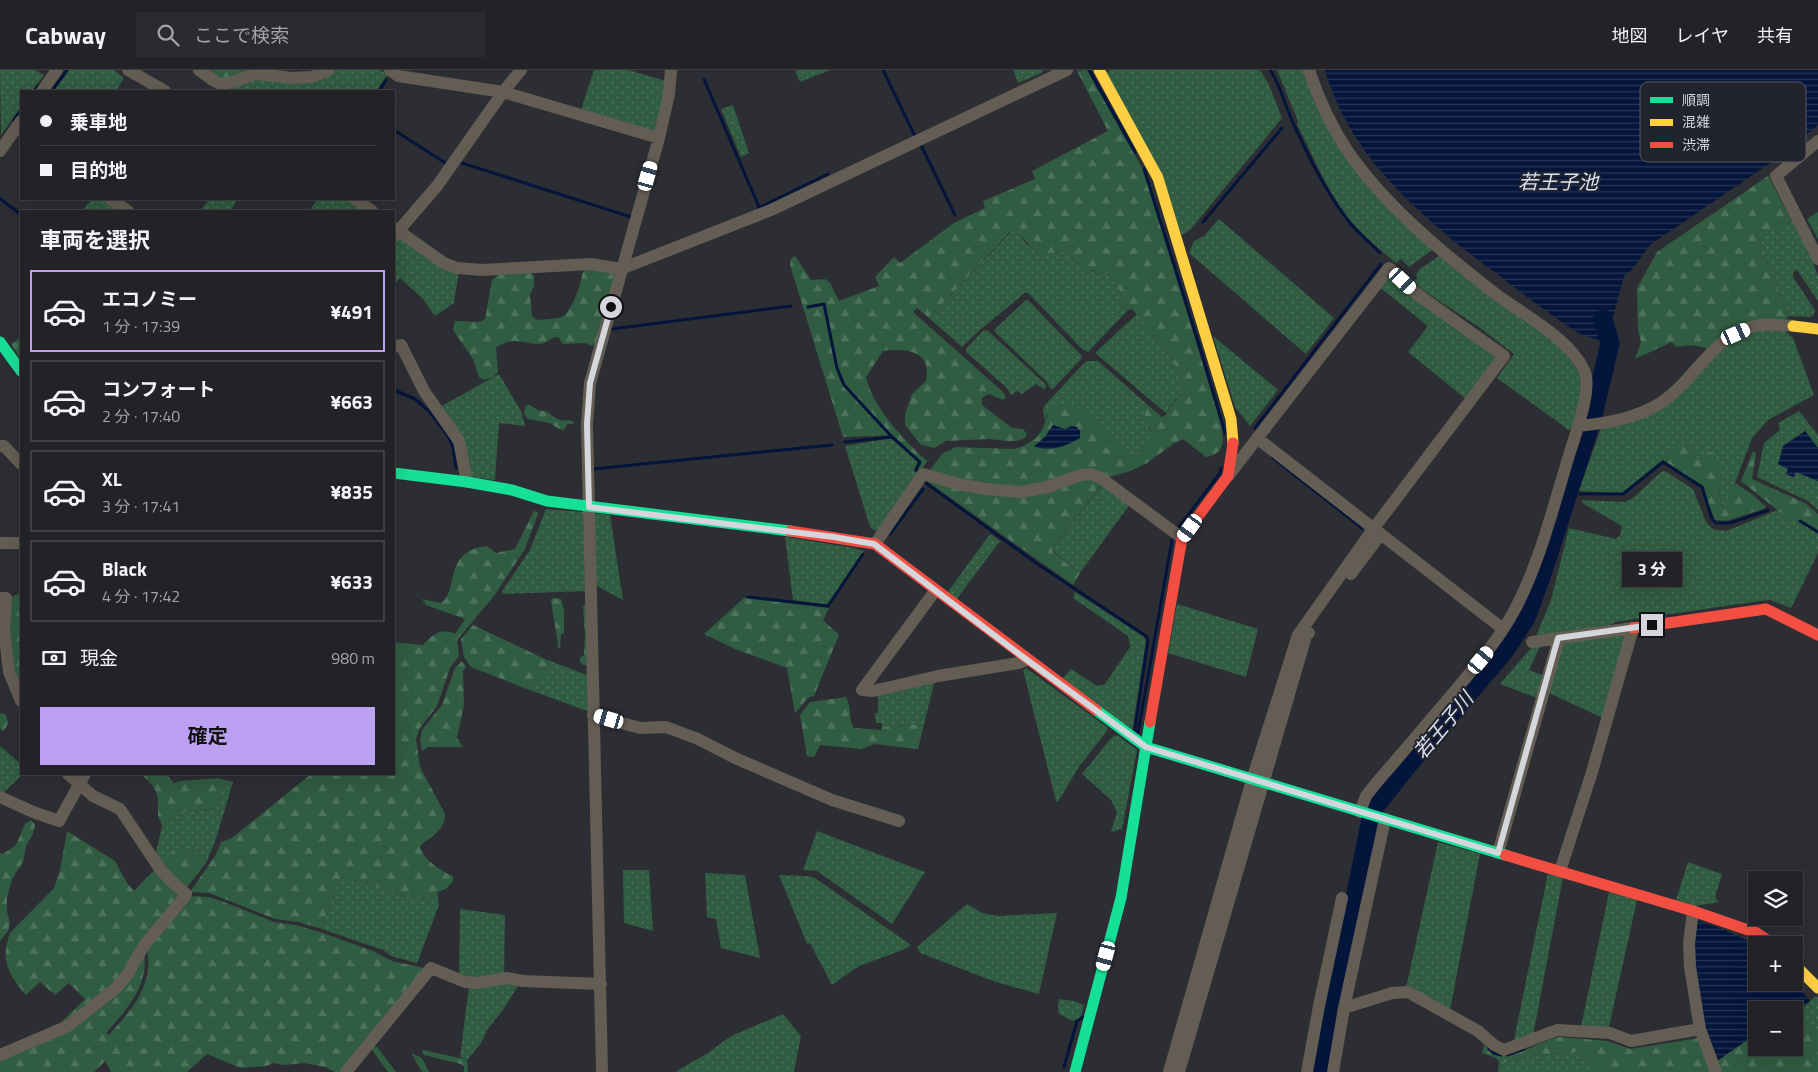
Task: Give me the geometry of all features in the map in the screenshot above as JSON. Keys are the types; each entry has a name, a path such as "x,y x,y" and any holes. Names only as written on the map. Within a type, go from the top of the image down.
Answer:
{"street":[{"path":"43,90 57,70"},
{"path":"128,70 163,90"},
{"path":"200,70 211,80 222,85 257,74 292,78 312,77 329,70"},
{"path":"390,70 398,76 503,92 659,138"},
{"path":"521,70 503,92 437,186 395,231 444,263 457,268 482,270 591,264 621,269 771,210 1067,70"},
{"path":"602,1072 587,424 590,383 659,138 669,94 671,70"},
{"path":"1099,70 1158,178 1231,419 1233,442 1228,476"},
{"path":"1309,70 1314,86 1334,127 1347,149 1371,181 1406,217 1447,254 1496,294 1561,340 1585,370 1587,380 1578,426 1548,524 1525,589 1493,646 1366,796 1362,812"},
{"path":"0,151 19,129"},
{"path":"1806,151 1818,141"},
{"path":"1793,162 1776,176 1818,259"},
{"path":"112,200 126,210"},
{"path":"356,200 371,210"},
{"path":"1075,1072 1121,898 1182,538 1389,268 1417,294 1504,356 1377,531 1306,636 1258,782 1169,1072"},
{"path":"1578,426 1624,419 1658,405 1676,392 1724,341 1752,327 1768,324 1818,329"},
{"path":"0,342 20,370"},
{"path":"395,347 401,345 424,391 459,442 467,482"},
{"path":"1257,438 1503,629"},
{"path":"0,446 4,446 20,463"},
{"path":"395,473 512,490 547,501 834,537 874,544 1146,747 1693,911 1762,936"},
{"path":"874,544 923,474 958,484 1021,492 1047,487 1081,475 1091,474 1101,478 1182,538"},
{"path":"0,543 20,543"},
{"path":"935,590 862,690 872,691 938,676 1019,663 1027,660"},
{"path":"0,598 6,598 4,629 9,672 20,699"},
{"path":"1532,642 1766,609 1818,635"},
{"path":"1560,871 1592,772 1633,628"},
{"path":"1498,853 1558,638"},
{"path":"593,715 640,728 666,727 698,739 743,762 832,800 899,821"},
{"path":"0,1055 68,1026 116,988 127,975 145,944 186,894 160,868 120,809 92,796 82,780 70,775"},
{"path":"0,798 60,821 82,780"},
{"path":"1179,1072 1258,782"},
{"path":"1333,1072 1344,1008 1384,819"},
{"path":"1307,1072 1342,898"},
{"path":"1693,911 1689,944 1690,967 1700,1029 1716,1072"},
{"path":"346,1072 431,968 465,982 477,983 507,978 523,982 601,984"},
{"path":"1803,973 1818,988"},
{"path":"1344,1008 1392,993 1408,992 1478,1032 1494,1045 1504,1050 1557,1030 1610,1033 1631,1041 1700,1029"}],"green space":[{"path":"0,70 35,70 44,75 33,90 20,90 20,108 1,135"},
{"path":"69,70 114,70 124,78 117,90 55,90"},
{"path":"205,70 256,70 219,81"},
{"path":"337,70 379,70 388,74 377,90 229,90 247,79 321,77"},
{"path":"594,70 628,70 666,81 657,132 581,110"},
{"path":"795,70 830,70 800,82"},
{"path":"1013,70 1042,70 1043,72 1018,83"},
{"path":"1087,70 1148,181 1219,417 1223,442 1218,452 1206,457 1183,439 1147,463 1131,471 1109,477 1022,488 977,484 930,470 942,454 956,447 1013,449 1024,446 1036,438 1042,430 1051,407 1063,404 1069,404 1080,409 1124,453 1139,453 1146,449 1156,438 1145,416 1145,408 1149,406 1162,417 1167,414 1169,408 1184,391 1172,359 1132,309 1123,308 1121,292 1107,273 1099,274 1091,270 1085,271 1074,264 1071,256 1066,251 1046,253 1037,251 1014,231 1009,233 929,318 917,308 913,312 1003,392 1006,398 1003,400 989,394 982,398 982,405 1012,428 1023,429 1027,434 1025,438 1017,441 988,439 946,441 934,448 921,445 905,425 905,414 912,394 926,381 927,369 921,357 903,350 883,351 866,377 882,412 899,433 927,461 919,473 917,470 921,462 893,435 843,437 790,265 791,259 795,256 811,280 825,279 830,283 839,301 879,286 875,277 894,257 900,263 954,223 985,208 983,201 1035,179 1032,171 1108,131 1077,71"},
{"path":"1111,70 1260,70 1269,85 1282,118 1190,230 1182,235 1105,73"},
{"path":"1277,70 1304,70 1327,120 1435,248 1409,267 1401,259 1396,263 1351,222 1332,194 1314,159 1297,124 1298,121"},
{"path":"733,105 749,153 741,157 721,109"},
{"path":"1768,176 1792,221 1759,239 1767,258 1766,263 1789,316 1786,319 1710,350 1693,346 1676,347 1672,342 1635,359 1641,342 1638,330 1637,288 1657,252"},
{"path":"91,200 106,200 122,210 83,210"},
{"path":"208,200 237,200 231,210 201,210"},
{"path":"317,200 352,200 366,210 310,210"},
{"path":"1818,212 1818,239 1807,219"},
{"path":"1219,219 1334,318 1306,354 1189,253 1194,241 1204,236"},
{"path":"1792,221 1808,250 1818,276 1818,301 1797,270 1793,272 1793,277 1815,310 1814,315 1810,317 1789,316 1766,263 1767,258 1759,238"},
{"path":"1014,231 1033,249 1047,252 1066,251 1071,256 1074,264 1099,274 1107,273 1121,292 1123,308 1128,310 1088,352 1082,349 1028,293 1024,293 962,347 929,318"},
{"path":"398,238 459,271 454,303 435,316 423,299 400,278 395,284 395,240"},
{"path":"1442,254 1559,343 1584,380 1573,427 1569,430 1497,378 1514,354 1479,327 1421,289 1414,281 1418,278 1416,275 1420,269"},
{"path":"586,269 614,272 617,275 597,342 592,346 585,343 563,344 558,337 541,344 508,342 496,347 498,372 493,377 484,380 479,377 473,359 453,330 455,321 480,322 485,319 492,280 498,275 530,272 534,276 534,286 530,295 532,316 537,320 553,319 562,317 569,310 578,291 582,274"},
{"path":"1392,274 1498,358 1466,399 1408,352 1428,326 1378,286"},
{"path":"1026,300 1082,356 1053,389 994,331"},
{"path":"1137,314 1166,351 1183,382 1184,391 1169,407 1167,414 1095,353"},
{"path":"1783,329 1793,338 1814,395 1768,420 1752,438 1724,509 1719,495 1721,473 1702,459 1696,458 1691,446 1666,451 1663,460 1622,493 1579,491 1601,428 1634,420 1731,341 1751,332"},
{"path":"987,330 1046,385 1045,390 1036,384 1022,394 1017,391 1011,395 1007,388 966,352 966,349 983,331"},
{"path":"1213,336 1278,390 1250,426 1235,407"},
{"path":"20,338 20,358 11,344"},
{"path":"1088,361 1098,361 1149,406 1145,408 1149,429 1157,438 1143,451 1139,453 1124,453 1047,414 1045,422 1043,410 1045,405"},
{"path":"499,374 521,411 525,426 499,423 495,480 472,477 440,407"},
{"path":"527,405 539,411 546,411 558,419 573,421 574,424 567,424 564,430 550,423 528,419 524,414"},
{"path":"1799,411 1818,435 1818,448 1805,431 1786,474 1793,477 1796,472 1818,481 1818,510 1808,501 1757,477 1764,443 1780,430 1778,423"},
{"path":"891,438 918,462 914,470 918,475 878,531 870,527 845,446"},
{"path":"1683,444 1691,446 1696,458 1702,459 1707,451 1714,453 1721,473 1719,495 1723,508 1735,483 1752,494 1766,507 1726,521 1715,520 1706,499 1704,487 1663,460 1666,451"},
{"path":"1753,451 1756,453 1752,479 1805,503 1818,514 1818,531 1800,520 1796,525 1741,481"},
{"path":"1665,471 1693,489 1706,522 1713,529 1726,531 1778,510 1796,525 1799,521 1818,533 1818,553 1791,608 1770,600 1760,601 1615,622 1605,628 1536,636 1551,600 1569,528 1616,539 1620,535 1622,526 1584,504 1581,500 1625,502 1633,498 1661,472"},
{"path":"1081,478 1097,480 1101,486 1052,548 1054,553 1080,573 1073,585 928,482 930,480 995,493"},
{"path":"1097,480 1130,504 1080,573 1056,554 1052,548 1101,487"},
{"path":"546,509 583,512 587,591 504,594 502,591 530,550"},
{"path":"534,511 538,512 525,549 494,596 457,640 459,656 450,668 437,706 420,728 416,739 420,767 445,814 441,828 420,848 434,865 453,876 453,881 447,888 424,899 405,896 343,877 339,879 322,929 298,922 275,919 209,893 190,892 215,856 221,842 232,838 310,775 395,775 395,642 423,645 438,633 446,631 455,634 465,619 426,605 422,599 441,603 447,597 458,563 464,555 473,549 487,546 496,553 515,549"},
{"path":"596,513 610,515 623,600 595,585 593,517"},
{"path":"990,534 1000,541 956,600 947,593"},
{"path":"785,537 864,551 827,605 793,600"},
{"path":"1075,592 1146,640 1132,731 1062,679 1071,669 1097,686 1105,684 1130,647 1128,636 1073,598"},
{"path":"20,593 20,691 12,672 8,631 11,597"},
{"path":"552,598 561,599 564,610 564,633 561,634 560,649 558,648"},
{"path":"744,598 829,608 823,620 839,635 814,696 809,697 795,713 787,668 735,649 704,634"},
{"path":"1177,604 1258,629 1246,677 1168,653"},
{"path":"584,605 587,605 587,666 580,663 580,658 584,655"},
{"path":"473,625 545,659 549,668 546,676 538,684 527,689 471,667 464,657 461,639"},
{"path":"1629,632 1603,718 1547,692 1561,642"},
{"path":"1540,646 1529,670 1544,676 1537,698 1500,684 1532,647"},
{"path":"545,659 589,676 590,712 527,689 533,687 549,668"},
{"path":"462,661 466,667 463,671 464,705 457,738 463,747 428,747 422,751 420,740 422,730 442,705 455,668"},
{"path":"1026,668 1107,727 1107,731 1078,768 1058,802 1056,801 1023,670"},
{"path":"935,679 924,724 882,727 882,723 876,723 875,713 878,713 878,692"},
{"path":"846,697 854,728 881,730 882,727 924,724 918,749 874,744 862,749 820,745 814,757 807,756 800,715 810,702"},
{"path":"0,713 5,714 8,721 3,731 0,729"},
{"path":"1117,735 1137,750 1122,829 1111,832 1117,812 1111,800 1082,774 1112,737"},
{"path":"0,746 20,763 20,775 22,775 2,794 0,793"},
{"path":"142,775 167,775 174,783 217,778 225,782 217,808 180,812 176,817 167,822 161,822 158,816 157,796 151,785"},
{"path":"222,779 233,782 215,842 206,863 205,856 180,847 161,866 155,857 162,826 161,822 172,820 180,812 217,808 225,782"},
{"path":"31,820 35,825 33,834 26,846 23,862 12,879 7,897 7,912 10,923 8,931 0,941 0,853 3,854 16,845 25,824"},
{"path":"67,831 115,861 127,883 134,891 156,868 181,893 116,984 51,1032 85,999 69,983 55,995 40,982 26,995 10,973 6,951 10,933 54,888 60,870"},
{"path":"817,831 925,872 892,924 817,871 803,870"},
{"path":"1438,842 1480,854 1450,1010 1406,988"},
{"path":"180,847 205,856 206,863 187,887 161,866 169,854"},
{"path":"1688,862 1722,874 1715,897 1719,902 1695,906 1676,900"},
{"path":"623,870 649,870 653,931 624,923"},
{"path":"705,873 745,875 760,958 721,948 716,919 707,917"},
{"path":"1548,873 1563,877 1533,1036 1513,1045"},
{"path":"779,875 815,878 911,945 859,966 832,985 810,943 807,944"},
{"path":"344,877 405,896 424,899 437,892 439,905 417,963 391,956 383,950 322,929 339,879"},
{"path":"1609,892 1637,900 1609,1027 1581,1027"},
{"path":"189,896 209,897 274,922 296,925 323,933 373,951 392,961 424,968 343,1072 335,1072 325,1067 304,1063 284,1065 274,1063 266,1066 240,1068 207,1054 187,1072 111,1072 105,1061 94,1072 0,1072 0,1058 68,1029 144,952 145,964 140,986 129,1006 106,1033 109,1035 133,1007 144,986 148,963 147,950"},
{"path":"967,904 982,913 999,916 1057,913 1039,994 996,982 920,953 917,947"},
{"path":"460,909 505,915 504,975 473,980 459,977"},
{"path":"496,981 519,984 503,1010 487,1030 481,1043 467,1060 460,1057 469,987"},
{"path":"1816,996 1818,998 1818,1032 1811,1031 1803,1024 1803,1007"},
{"path":"1059,999 1084,1005 1081,1017 1073,1021 1059,1014"},
{"path":"783,1014 801,1036 794,1072 675,1072 708,1053 731,1036"},
{"path":"1803,1024 1811,1031 1818,1032 1818,1072 1719,1072 1717,1061 1748,1038 1748,1056 1803,1056"},
{"path":"1560,1037 1608,1041 1630,1049 1699,1038 1713,1072 1596,1072 1589,1059 1581,1052 1535,1055 1509,1062 1499,1062 1496,1058 1482,1053 1484,1045 1498,1055 1511,1055"},
{"path":"373,1047 377,1047 396,1072 388,1072 372,1050"},
{"path":"424,1050 467,1060 468,1072 464,1072 464,1066 461,1064 424,1055 422,1052"},
{"path":"1581,1052 1589,1059 1597,1072 1498,1072 1499,1062 1510,1062 1535,1055"},
{"path":"411,1053 422,1058 429,1072 422,1072"}],"water":[{"name":"若王子池","path":"1325,70 1818,70 1818,125 1806,135 1806,82 1640,82 1640,162 1772,162 1650,245 1631,271 1624,276 1612,321 1610,343 1578,333 1570,328 1446,235 1395,187 1373,161 1353,133 1337,103"},
{"path":"1053,425 1065,429 1072,426 1077,427 1080,431 1080,438 1070,444 1057,448 1045,449 1034,446 1045,437"},
{"path":"1805,431 1818,448 1818,481 1796,472 1794,477 1786,474 1788,469 1778,464 1783,446"},
{"path":"1695,919 1748,941 1748,991 1802,991 1810,1001 1803,1007 1803,1001 1748,1001 1748,1040 1717,1061 1706,1038 1694,950"}],"waterway":[{"path":"53,90 67,70"},
{"path":"883,70 915,136"},
{"path":"1089,70 1135,152"},
{"path":"1270,70 1299,136 1326,187 1350,223 1380,253"},
{"path":"704,79 759,207"},
{"path":"380,90 386,80"},
{"path":"35,90 39,85"},
{"path":"14,120 20,111"},
{"path":"1203,222 1282,128"},
{"path":"395,131 447,164"},
{"path":"921,145 955,215"},
{"path":"462,163 631,217"},
{"path":"1144,169 1225,433"},
{"path":"758,208 828,174"},
{"path":"0,199 20,213"},
{"path":"1255,428 1381,264"},
{"path":"808,307 824,304 837,368 844,385 892,437 920,462 916,470"},
{"path":"612,329 791,306"},
{"name":"若王子川","path":"1320,1072 1373,809 1428,740 1503,653 1526,618 1593,416 1610,343 1603,319"},
{"path":"395,390 415,399 430,412 448,436 453,447 456,468"},
{"path":"845,442 892,437"},
{"path":"593,469 832,445"},
{"path":"1273,458 1362,528"},
{"path":"1580,494 1623,494 1663,462 1702,487 1712,519 1716,523 1730,523 1768,510"},
{"path":"1179,527 1220,473 1221,468"},
{"path":"926,483 1036,563 1146,636 1148,640 1136,731"},
{"path":"890,534 923,489"},
{"path":"1800,521 1818,532"},
{"path":"1138,733 1172,540"},
{"path":"748,597 828,606 863,554"},
{"name":"若王子川","path":"1332,1008 1337,1008"},
{"path":"1064,1067 1077,1021 1083,1017"},
{"path":"1489,1049 1501,1055"},
{"path":"1507,1055 1523,1049"}],"traffic: fast":[{"path":"0,342 20,370"},
{"path":"395,473 512,490 547,501 790,531"},
{"path":"1096,710 1146,747 1505,855"},
{"path":"1075,1072 1121,898 1150,722"}],"traffic: slow":[{"path":"1099,70 1158,178 1231,419 1233,443"},
{"path":"1793,326 1818,329"},
{"path":"1803,973 1818,988"}],"traffic: jam":[{"path":"1150,722 1182,538 1228,476 1233,443"},
{"path":"790,531 875,544 1096,710"},
{"path":"1633,628 1766,609 1818,635"},
{"path":"1505,855 1693,911 1762,936"}],"route":[{"path":"611,307 590,383 588,401 589,507 834,537 874,544 1146,747 1498,853 1558,638 1652,625"}]}
